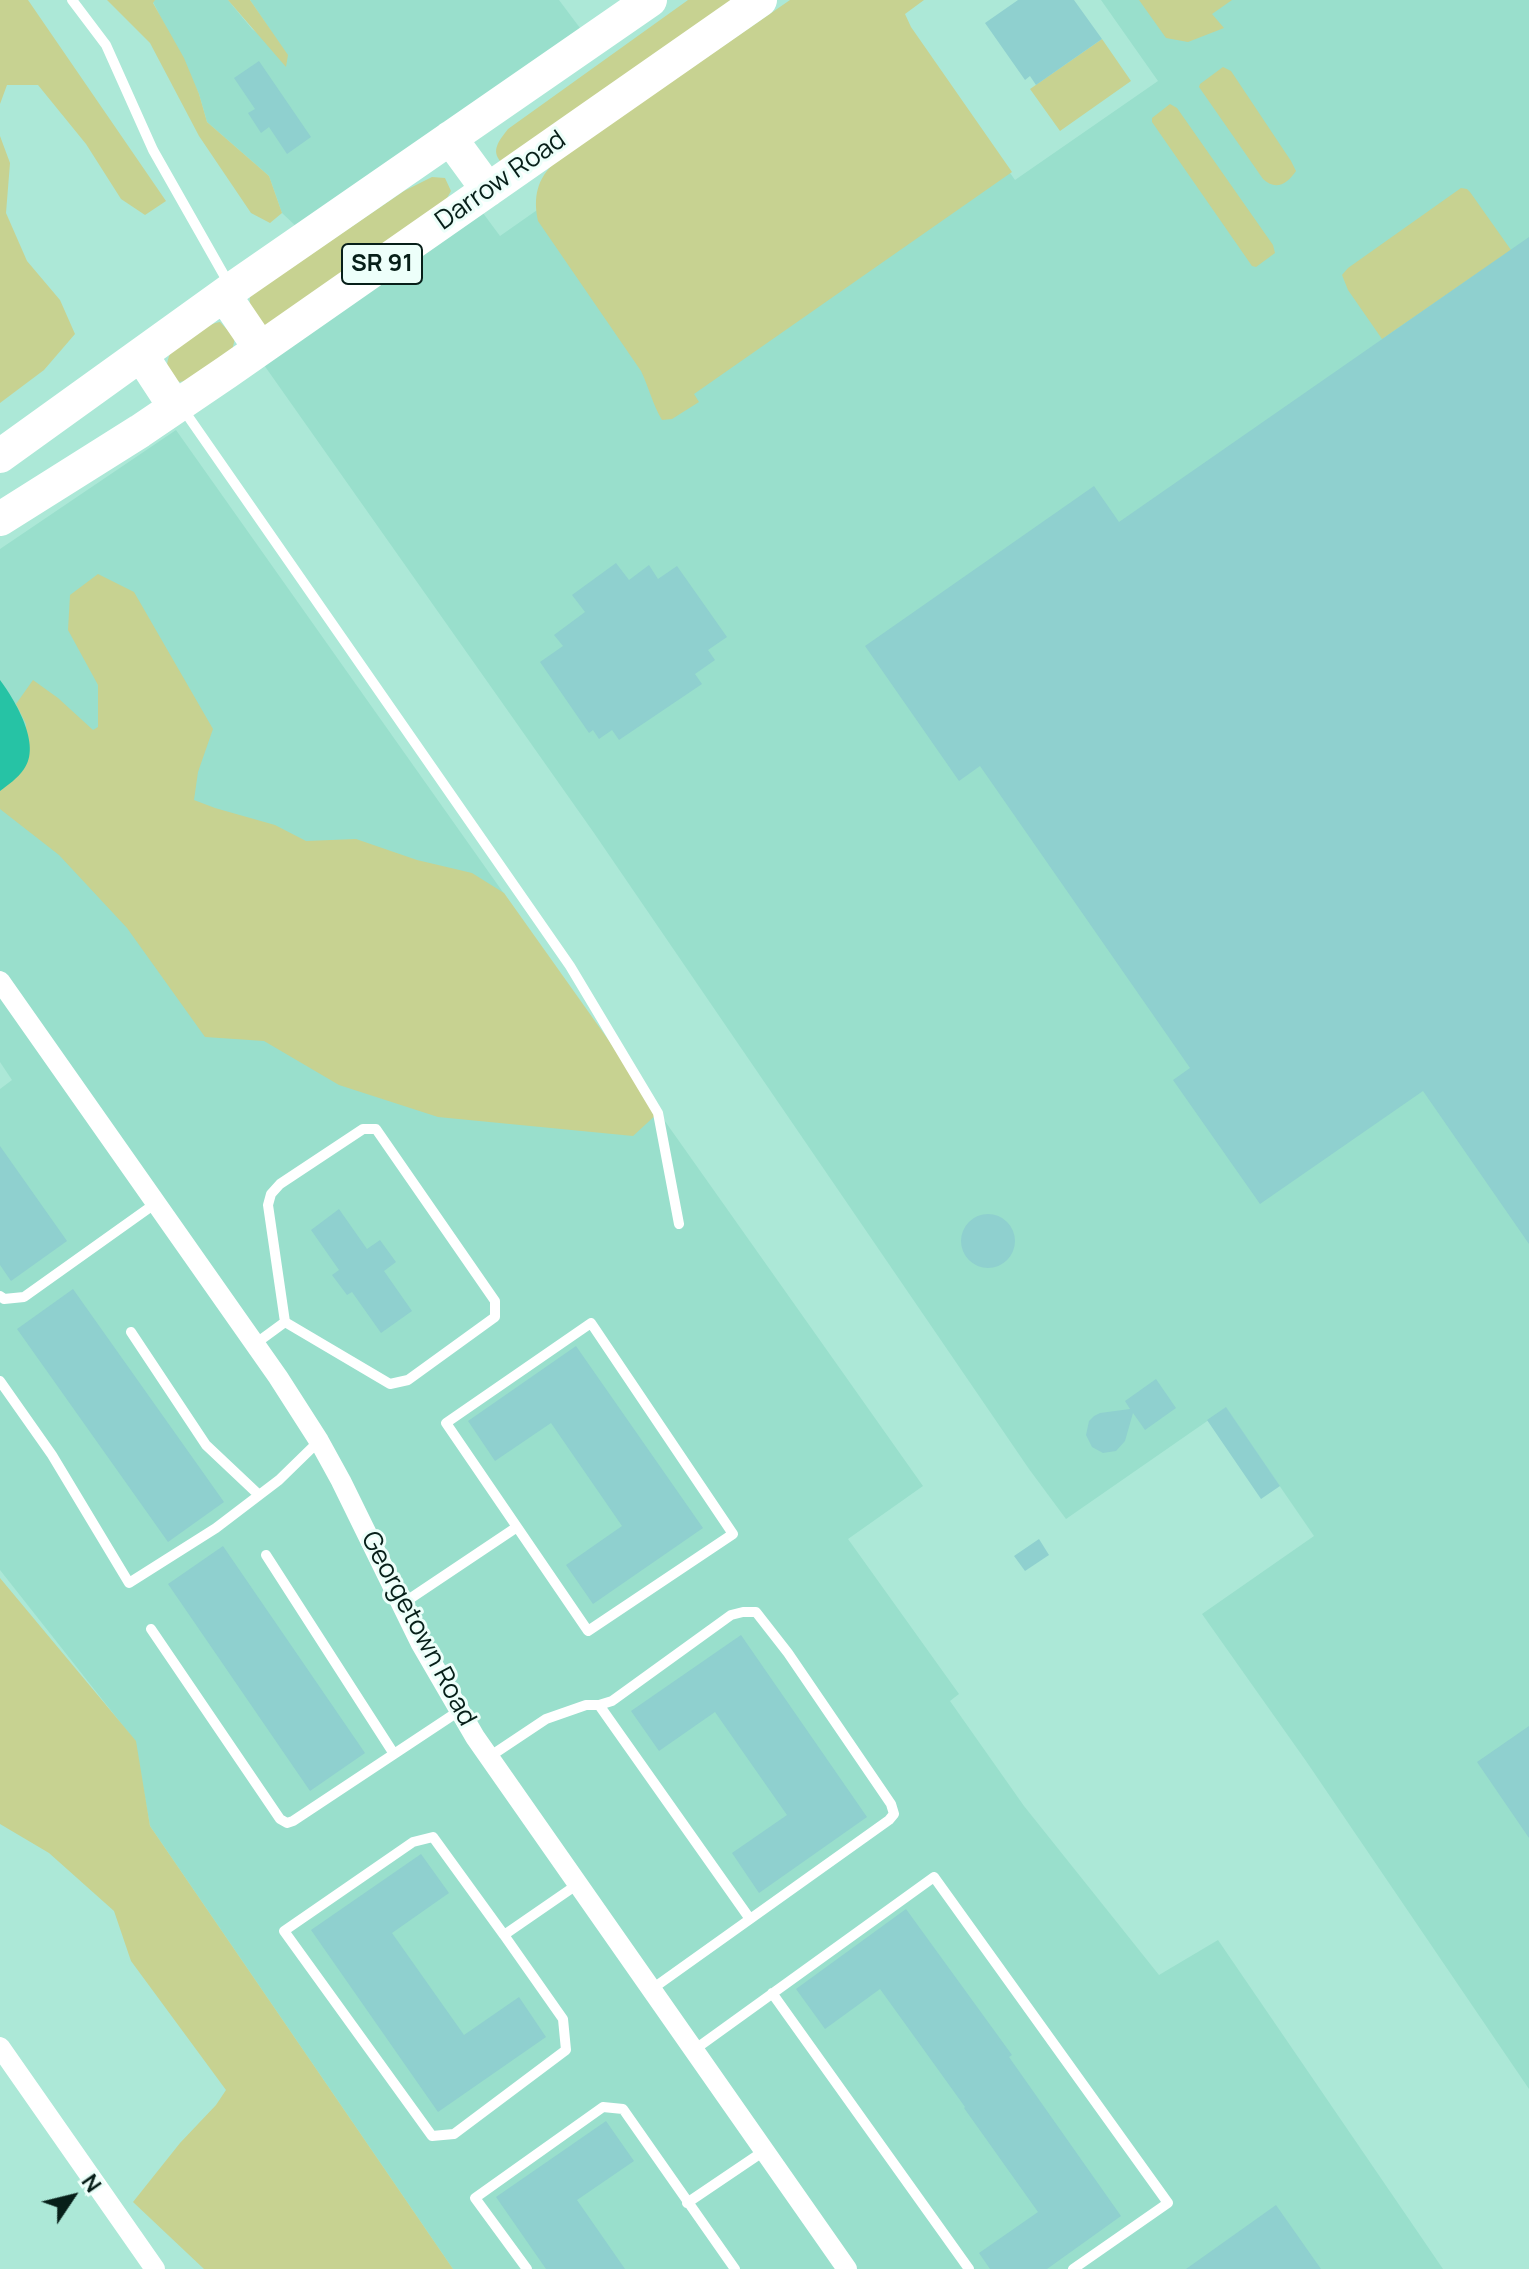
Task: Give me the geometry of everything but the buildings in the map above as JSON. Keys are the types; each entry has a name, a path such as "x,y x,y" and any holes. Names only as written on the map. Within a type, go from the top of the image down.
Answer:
{"main road":[{"name":"SR 91","path":"0,456 228,292 650,0"},
{"name":"Darrow Road","path":"0,519 177,406 760,0"},
{"path":"450,138 488,190"},
{"path":"228,292 260,348"},
{"path":"141,355 177,406"}],"street":[{"name":"Georgetown Road","path":"0,981 255,1344 319,1441 421,1644 489,1757 847,2269"},
{"path":"0,2047 155,2269"}],"lane":[{"path":"72,0 106,45 153,150 228,292"},
{"path":"177,406 570,966 658,1113 679,1224"},
{"path":"363,1129 376,1129 495,1301 495,1317 408,1380 390,1384 285,1322 268,1205 271,1194 280,1184 363,1129"},
{"path":"0,1296 4,1299 24,1297 156,1203"},
{"path":"255,1344 285,1322"},
{"path":"591,1323 733,1534 588,1631 517,1527 446,1423 591,1323"},
{"path":"131,1332 206,1445 259,1495"},
{"path":"0,1381 52,1455 129,1583 216,1528 279,1480 319,1441"},
{"path":"402,1604 517,1527"},
{"path":"266,1555 394,1754"},
{"path":"489,1757 546,1719 586,1705 612,1701 731,1615 756,1612 788,1653 891,1804 894,1814 652,1989"},
{"path":"151,1629 280,1819 287,1823 459,1711"},
{"path":"599,1705 750,1919"},
{"path":"433,1837 504,1935 563,2019 566,2050 454,2134 432,2136 284,1931 413,1842 433,1837"},
{"path":"694,2050 934,1877 1168,2203 1073,2269"},
{"path":"504,1935 578,1884"},
{"path":"772,1993 969,2269"},
{"path":"527,2269 475,2198 603,2107 623,2109 735,2269"},
{"path":"687,2203 764,2151"}],"shaded area":[{"path":"0,0 28,0 166,201 145,215 121,199 86,144 38,85 7,85 0,104"},
{"path":"107,0 155,0 153,3 184,58 207,122 269,176 282,213 270,223 251,213 199,136 150,43"},
{"path":"228,0 252,29 287,55 250,0 559,0 583,32 299,229 282,213 269,176 207,122 199,94 153,2"},
{"path":"228,0 250,0 288,55 286,67"},
{"path":"688,0 741,0 501,162 496,149 508,129"},
{"path":"790,0 924,0 905,14 911,27 1012,172 694,394 699,402 672,419 662,420 641,371 538,221 538,189 555,162"},
{"path":"837,0 888,0 1015,180 1158,81 1101,0 1529,0 1529,2089 1202,1614 1314,1536 1226,1408 1066,1519 594,833 264,365 480,209 500,236"},
{"path":"1139,0 1232,0 1212,14 1224,28 1188,42 1166,38"},
{"path":"1102,39 1131,81 1060,131 1030,89"},
{"path":"1223,67 1231,71 1291,161 1296,171 1285,182 1272,185 1263,179 1199,87"},
{"path":"1170,104 1177,108 1273,245 1275,253 1256,267 1252,266 1152,122 1152,118"},
{"path":"0,136 10,163 6,213 27,261 60,300 75,334 44,370 0,403"},
{"path":"432,177 445,178 451,191 446,200 270,328 261,327 249,314 250,296 404,191"},
{"path":"1461,188 1470,192 1511,250 1382,339 1348,290 1342,275"},
{"path":"220,322 235,338 232,351 190,380 179,382 166,373 169,356 174,350 186,339"},
{"path":"176,430 923,1486 848,1539 959,1694 950,1701 1024,1806 1159,1975 1218,1940 1443,2269 453,2269 150,1826 135,1741 0,1570 0,1089 12,1080 0,1062 0,549"},
{"path":"98,574 134,592 213,729 198,772 194,800 275,825 306,841 356,839 417,860 472,873 504,893 658,1113 633,1136 438,1117 339,1085 264,1041 205,1037 127,928 59,855 0,809 0,791 24,769 26,724 16,704 33,680 93,730 98,727 98,685 68,630 70,595"},
{"path":"0,680 19,711 30,748 24,769 0,791"},
{"path":"0,1578 136,1741 150,1826 453,2269 204,2269 133,2202 226,2090 131,1961 114,1911 49,1853 0,1824"}]}
